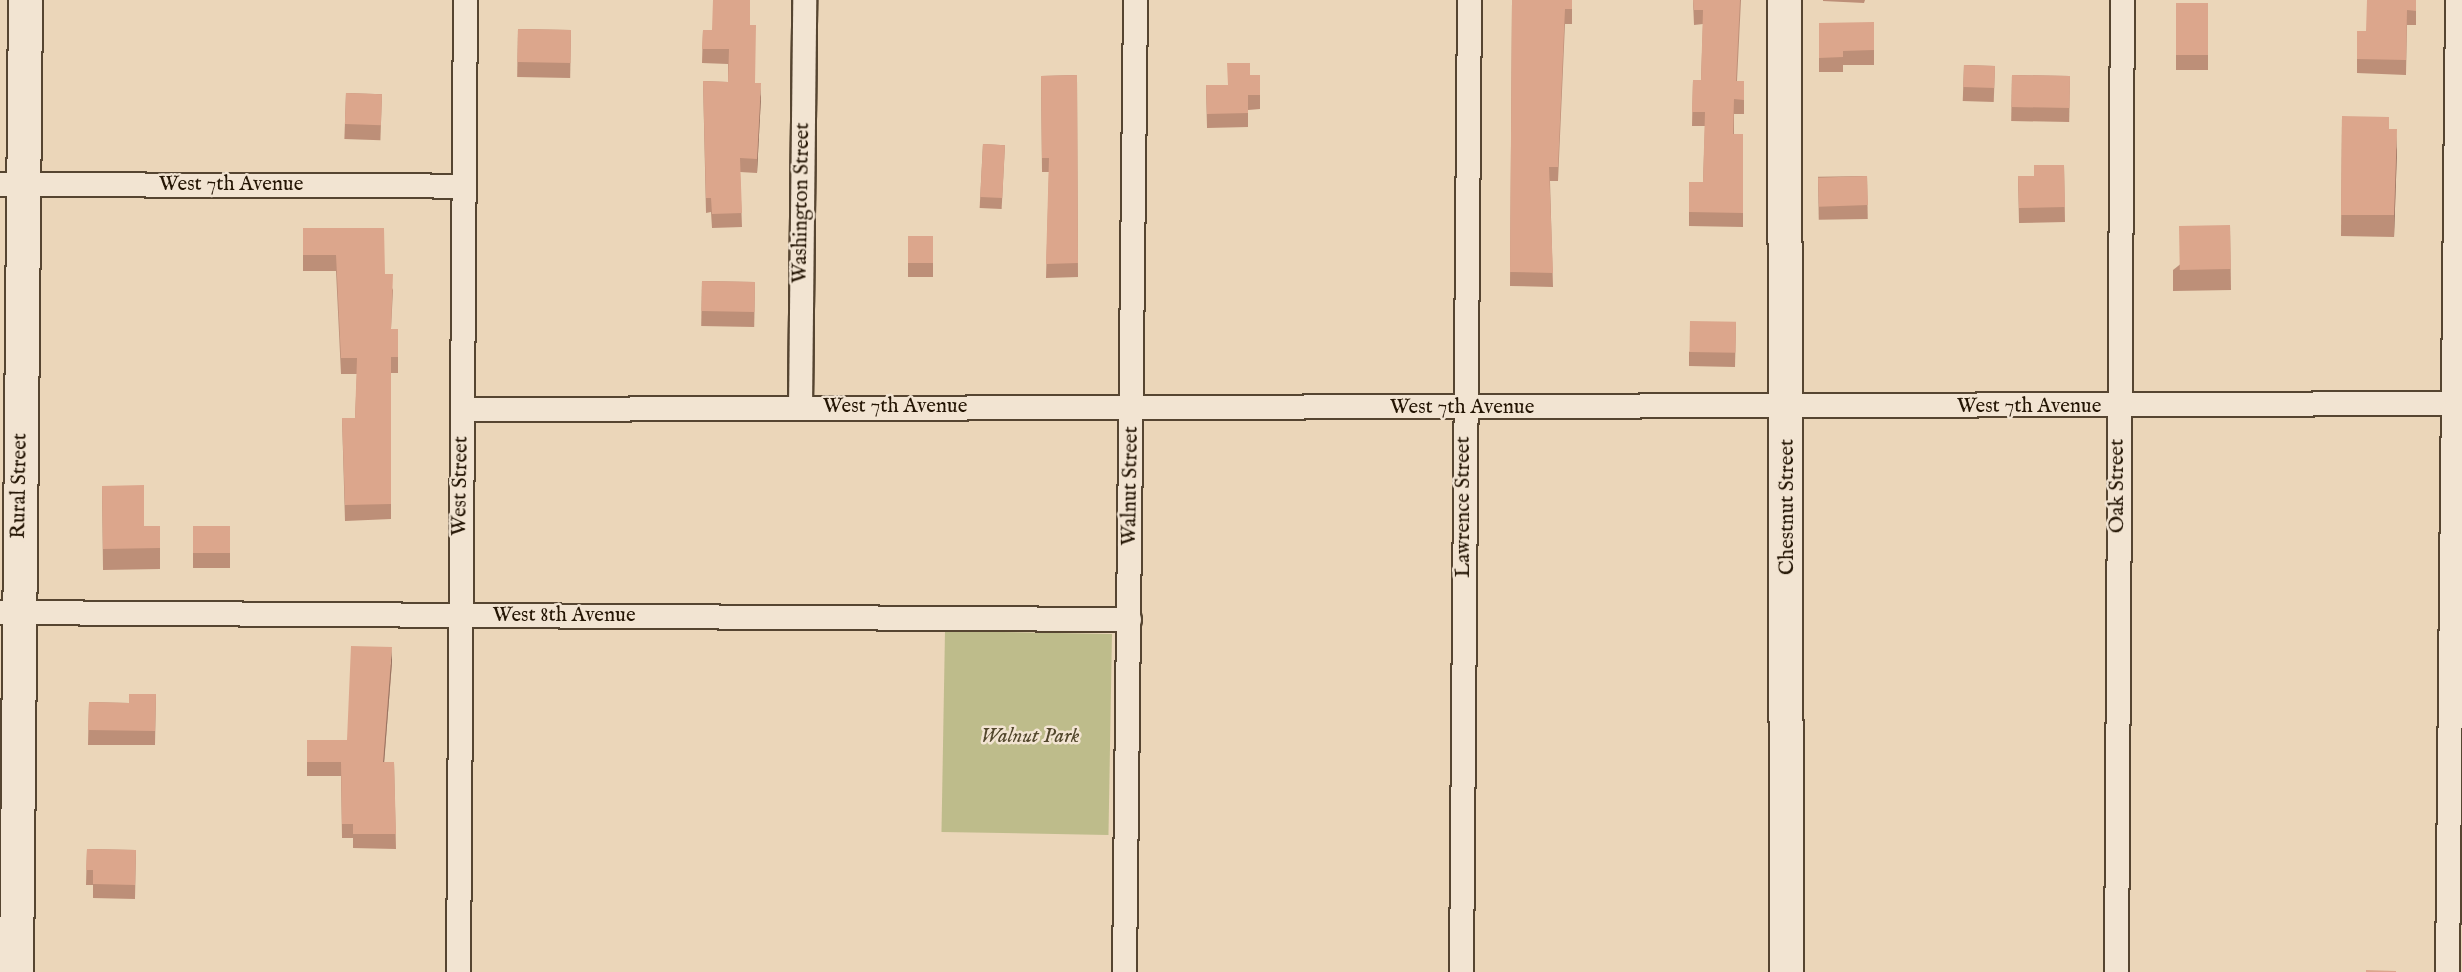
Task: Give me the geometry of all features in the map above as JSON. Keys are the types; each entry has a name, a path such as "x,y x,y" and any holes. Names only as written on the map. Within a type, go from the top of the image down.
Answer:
{"street":[{"name":"Rural Street","path":"16,972 9,612 11,184 25,0"},
{"name":"West Street","path":"458,972 465,0"},
{"name":"Washington Street","path":"800,407 804,0"},
{"name":"Walnut Street","path":"1124,972 1135,0"},
{"name":"Lawrence Street","path":"1461,972 1469,0"},
{"name":"Chestnut Street","path":"1784,0 1784,406 1790,441 1786,972"},
{"name":"Oak Street","path":"2116,972 2122,0"},
{"path":"2447,972 2457,403 2456,0"},
{"name":"West 7th Avenue","path":"11,184 463,186"},
{"name":"West 7th Avenue","path":"462,409 2118,407 2457,403"},
{"name":"West 8th Avenue","path":"9,612 1129,619"}],"green space":[{"name":"Walnut Park","path":"945,631 1112,634 1108,835 941,832"}],"building":[{"path":"713,0 750,0 750,25 756,25 755,83 761,83 757,159 740,158 742,213 712,214 711,198 706,198 703,81 728,82 729,49 702,49 703,30 712,30"},
{"path":"1512,0 1572,0 1572,9 1565,9 1558,167 1549,167 1553,273 1510,272"},
{"path":"1693,0 1740,0 1736,81 1744,81 1744,100 1734,99 1733,134 1743,134 1743,213 1689,212 1689,182 1703,182 1705,112 1692,112 1693,80 1701,80 1703,10 1694,10"},
{"path":"2367,0 2416,0 2416,11 2407,10 2406,60 2357,59 2357,31 2366,31"},
{"path":"2176,3 2208,3 2208,55 2176,55"},
{"path":"1874,22 1874,50 1843,51 1843,57 1819,58 1819,23"},
{"path":"518,29 571,30 570,63 517,62"},
{"path":"1227,63 1250,63 1250,75 1260,75 1260,95 1248,95 1248,113 1207,114 1206,85 1228,85"},
{"path":"1964,65 1995,66 1994,88 1963,87"},
{"path":"1077,75 1078,263 1046,264 1049,158 1042,158 1041,76"},
{"path":"2012,75 2070,76 2069,108 2011,107"},
{"path":"346,93 382,94 381,125 345,124"},
{"path":"2342,116 2389,117 2389,129 2397,129 2394,215 2341,215"},
{"path":"983,144 1005,145 1002,198 980,197"},
{"path":"2034,165 2064,165 2065,207 2019,208 2018,176 2034,176"},
{"path":"1867,176 1868,205 1819,207 1818,178"},
{"path":"2230,225 2231,269 2180,270 2179,226"},
{"path":"303,228 384,228 385,274 393,274 391,329 398,329 398,357 391,357 391,504 345,505 342,418 355,418 357,358 341,358 336,255 303,255"},
{"path":"908,236 933,236 933,263 908,263"},
{"path":"702,281 755,282 754,312 701,311"},
{"path":"1690,321 1736,322 1735,353 1689,352"},
{"path":"144,485 144,526 160,526 160,548 103,549 102,486"},
{"path":"193,526 230,526 230,553 193,553"},
{"path":"351,646 392,647 383,762 394,762 396,834 353,834 353,824 342,824 341,762 307,762 307,740 347,740"},
{"path":"129,694 156,694 155,731 88,730 89,702 129,703"},
{"path":"87,849 136,850 135,885 93,884 93,870 86,870"},
{"path":"2396,971 2396,972 2366,972"}]}
